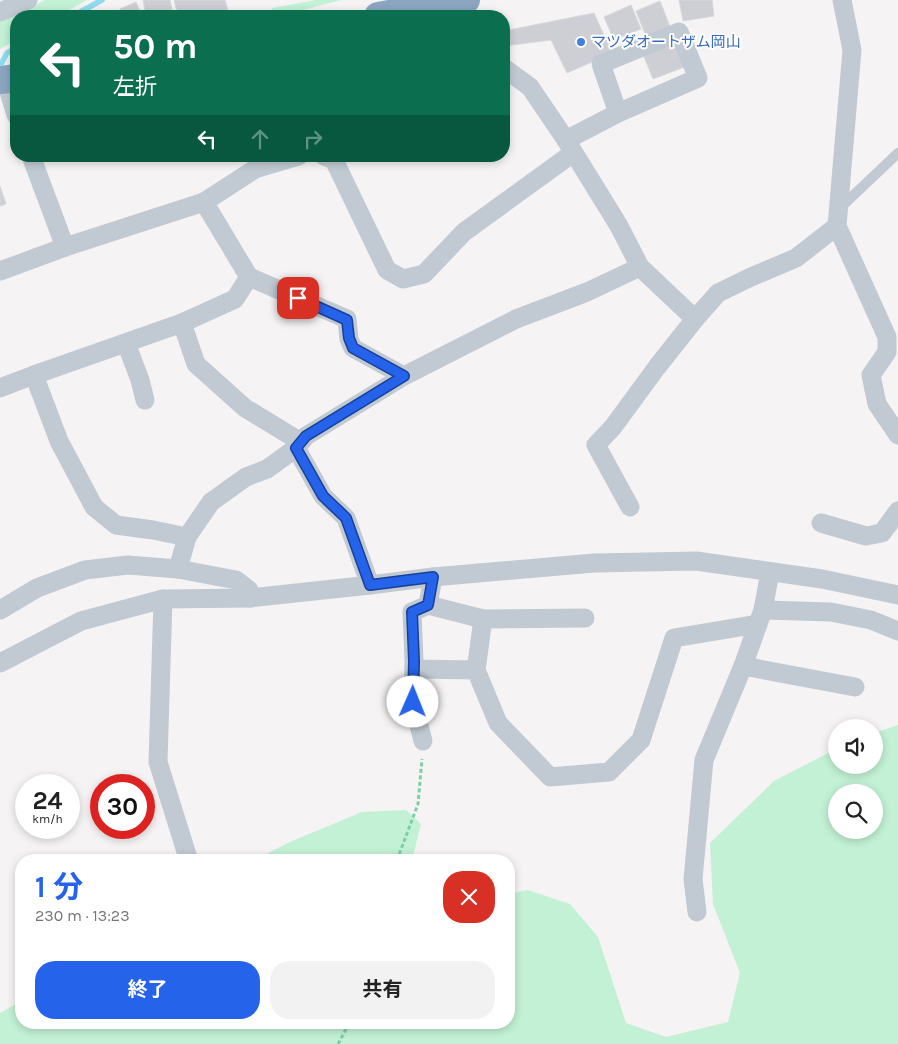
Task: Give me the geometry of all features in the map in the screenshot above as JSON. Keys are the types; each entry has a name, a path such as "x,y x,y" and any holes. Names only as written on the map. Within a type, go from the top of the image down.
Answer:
{"highway":[{"path":"420,10 462,4"}],"street":[{"path":"0,12 28,0"},
{"path":"842,0 852,50 838,218 887,337 887,352 871,375 877,404 898,435"},
{"path":"335,162 387,270 404,279 424,274 464,232 569,146 618,113 698,78 679,32 601,64 618,113"},
{"path":"510,72 530,87 619,226 640,266 695,320"},
{"path":"33,162 65,248"},
{"path":"0,272 65,248 204,202 255,169 279,162"},
{"path":"204,202 249,277 347,320 349,338 353,348 404,376"},
{"path":"630,507 596,445 613,427 657,367 718,292 796,258 838,218"},
{"path":"178,569 187,536 211,502 246,477 267,469 306,436 404,376 516,319 587,292 640,266"},
{"path":"0,388 182,323 235,298 249,277"},
{"path":"182,323 196,364 245,408 298,444 323,496 346,518 370,585"},
{"path":"126,343 140,380 145,400"},
{"path":"34,375 59,441 94,507 116,525 187,536"},
{"path":"821,523 866,536 882,533 898,511"},
{"path":"0,662 80,621 163,599 250,598 433,577 594,563 696,561 822,579 898,595"},
{"path":"0,610 37,588 85,570 128,566 178,569 236,580 249,590 250,598"},
{"path":"697,912 693,879 704,760 761,617 770,572"},
{"path":"428,605 433,577"},
{"path":"163,599 158,762 187,854"},
{"path":"423,741 413,702 412,612 428,605 483,619 585,618"},
{"path":"483,619 476,670 498,723 550,777 609,772 641,740 674,638 761,617 831,612 871,620 898,631"},
{"path":"743,666 855,686"},
{"path":"414,669 476,670"}],"lane":[{"path":"838,218 898,153"}],"path":[{"path":"399,854 418,804 423,741"},
{"path":"338,1044 346,1029"}],"green space":[{"path":"45,0 87,0 69,10 25,10"},
{"path":"316,0 341,0 303,10 272,10 272,8"},
{"path":"10,16 10,43 0,49 0,20"},
{"path":"898,725 898,1044 0,1044 0,1013 15,1004 15,1029 515,1029 515,893 528,890 570,904 598,937 626,1023 666,1037 728,1022 740,973 713,904 710,843 774,781 828,753 828,774 883,774 883,730"},
{"path":"406,810 421,824 414,854 266,854 292,841 362,812"}],"building":[{"path":"143,0 170,0 172,10 145,10"},
{"path":"174,0 225,0 228,10 176,10"},
{"path":"679,0 712,0 714,16 683,21"},
{"path":"660,1 670,27 646,36 636,11"},
{"path":"136,2 139,10 120,10"},
{"path":"631,5 641,29 614,40 604,17"},
{"path":"594,13 612,53 567,73 551,40 510,45 510,30"},
{"path":"667,42 670,50 679,47 687,66 653,79 642,52"},
{"path":"0,186 6,204 0,206"}],"waterway":[{"path":"84,10 102,0"},
{"path":"0,66 7,53 10,51"}],"place":[{"name":"マツダオートザム岡山","path":"581,42"}],"route":[{"path":"298,298 347,320 349,338 353,348 404,376 306,436 296,448 323,496 346,518 370,585 433,577 428,605 412,612 413,702"}]}
